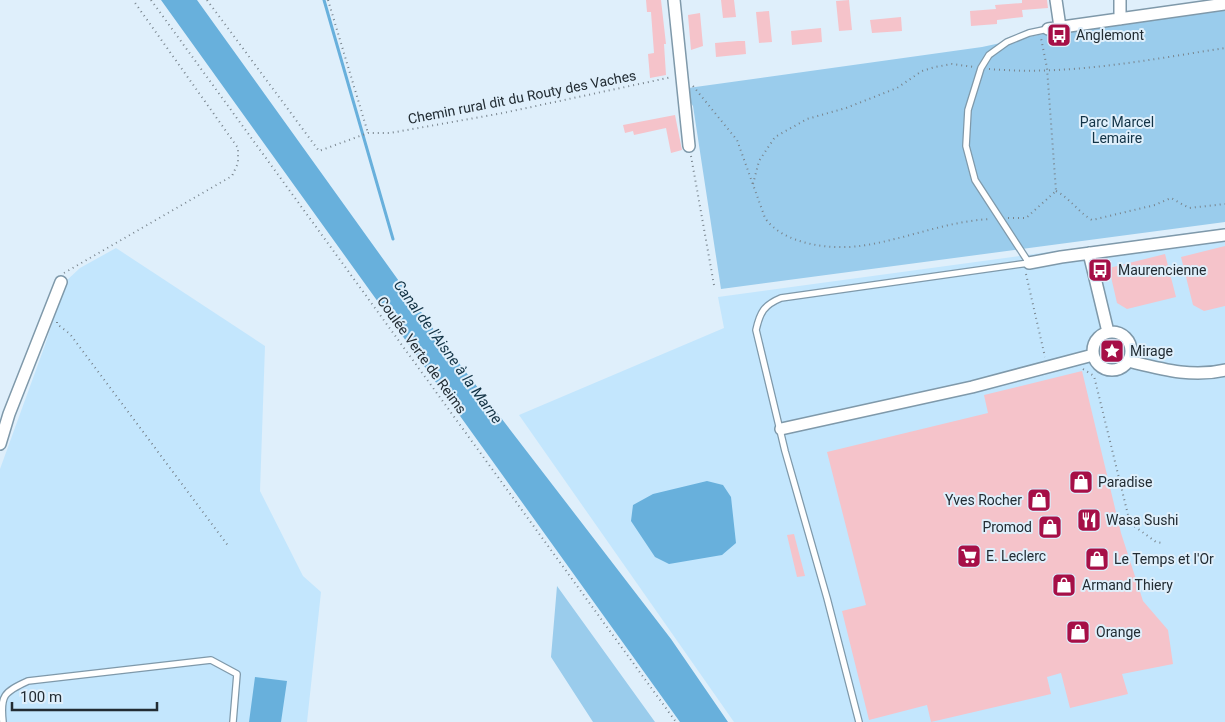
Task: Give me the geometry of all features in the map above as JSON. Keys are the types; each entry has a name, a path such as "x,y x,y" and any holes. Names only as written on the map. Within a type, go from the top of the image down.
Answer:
{"street":[{"path":"674,0 680,75 689,146"},
{"path":"1056,0 1060,27"},
{"path":"1120,0 1120,19"},
{"path":"1043,30 1225,4"},
{"path":"1026,264 1089,253 1225,235"},
{"path":"1089,253 1108,332"},
{"path":"0,444 9,414 62,278"},
{"path":"1108,332 1120,333 1129,342 1131,348 1128,361 1121,367 1111,370 1100,365 1094,355 1095,343 1098,338 1108,332"},
{"path":"781,429 972,386 1094,355"},
{"path":"1128,361 1161,369 1202,375 1225,370"}],"lane":[{"path":"859,722 756,330 759,316 767,304 781,298 1026,264 1001,219 975,180 966,146 968,110 982,68 989,55 1007,42 1043,30"},
{"path":"3,722 1,702 9,690 28,682 211,660 237,674 232,722"}],"path":[{"path":"62,278 232,176 238,163 238,148 133,0"},
{"name":"Coulée Verte de Reims","path":"151,0 676,722"},
{"path":"207,0 319,151 368,133 328,0"},
{"path":"1043,30 1048,72 1056,191"},
{"path":"753,184 759,161 775,138 807,119 846,108 897,88 922,71 935,67 952,64 1048,72 1107,66 1225,48"},
{"path":"680,75 700,94 737,140 765,218 772,227 790,238 813,245 859,246 942,226 1026,218 1056,191"},
{"name":"Chemin rural dit du Routy des Vaches","path":"368,133 390,133 503,112 680,75"},
{"path":"689,146 714,285"},
{"path":"1056,191 1069,197 1080,213 1092,220 1172,198 1189,208 1225,204"},
{"path":"1026,264 1047,367"},
{"path":"58,316 57,324 70,334 229,548"},
{"path":"1080,368 1089,371 1094,376 1130,523 1156,542 1162,543"}],"shaded area":[{"path":"1225,228 1225,722 734,722 519,415 724,328 718,297"},
{"path":"116,248 265,346 260,491 303,576 321,592 307,722 0,722 0,469 66,281 80,268"}],"green space":[{"name":"Parc Marcel Lemaire","path":"1225,9 1225,222 721,289 693,106 681,89 982,47 1043,34"},
{"path":"557,586 655,722 593,722 551,657"}],"water":[{"name":"Canal de l'Aisne à la Marne","path":"161,0 197,0 442,341 671,639 728,722 680,722"},
{"path":"707,481 723,485 731,497 736,543 722,555 669,564 655,557 631,521 633,505 653,494"},
{"path":"255,677 287,681 281,722 249,722"}],"building":[{"path":"646,0 661,0 666,44 664,44 666,75 650,78 648,54 654,53 651,12 647,12"},
{"path":"721,0 734,0 736,17 723,18"},
{"path":"849,0 852,30 839,31 836,1"},
{"path":"1022,0 1047,0 1048,8 1022,10 1023,17 997,20 997,24 971,26 970,11 996,9 995,5 1022,3"},
{"path":"769,11 772,42 759,43 756,12"},
{"path":"700,13 703,46 691,50 688,15"},
{"path":"901,17 902,31 872,33 870,20"},
{"path":"821,28 822,42 792,45 791,31"},
{"path":"745,41 746,54 716,57 715,43"},
{"path":"675,115 682,150 671,153 666,128 634,135 633,131 625,133 623,125"},
{"path":"1225,246 1225,306 1204,311 1193,305 1181,257"},
{"path":"1165,254 1176,297 1127,309 1117,303 1109,268"},
{"name":"E. Leclerc","path":"1082,371 1121,533 1143,601 1168,630 1173,664 1122,674 1128,694 1070,708 1061,673 1047,677 1051,694 931,722 927,705 869,720 842,611 866,605 827,452 988,413 984,395"},
{"path":"794,534 805,576 797,577 787,535"}],"waterway":[{"path":"324,0 393,239"}],"place":[{"name":"Anglemont","path":"1059,35"},
{"name":"Maurencienne","path":"1100,270"},
{"name":"Mirage","path":"1112,351"},
{"name":"Paradise","path":"1081,482"},
{"name":"Yves Rocher","path":"1039,500"},
{"name":"Wasa Sushi","path":"1089,520"},
{"name":"Promod","path":"1050,527"},
{"name":"E. Leclerc","path":"969,556"},
{"name":"Le Temps et l'Or","path":"1097,559"},
{"name":"Armand Thiery","path":"1064,585"},
{"name":"Orange","path":"1078,632"}]}
